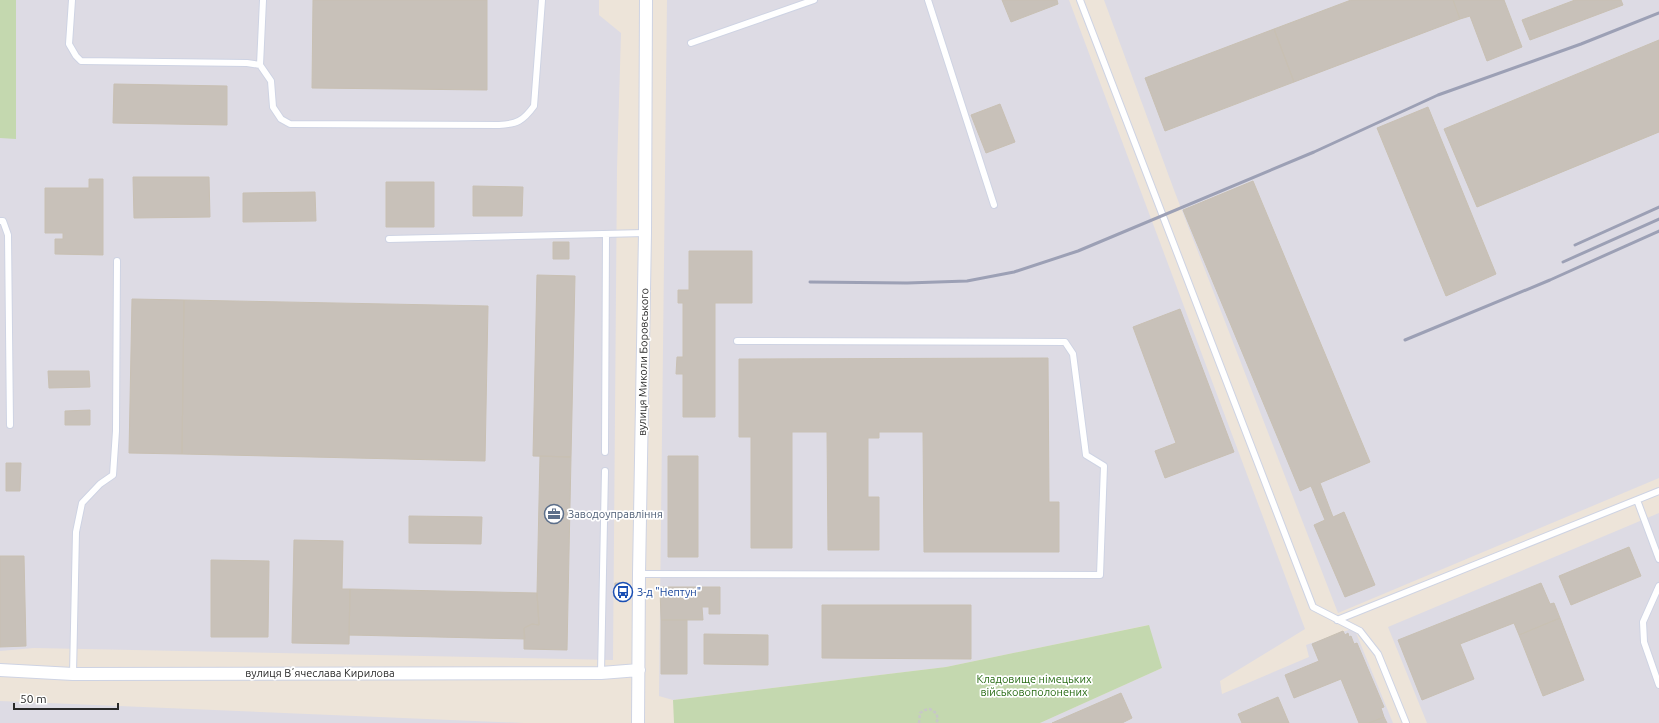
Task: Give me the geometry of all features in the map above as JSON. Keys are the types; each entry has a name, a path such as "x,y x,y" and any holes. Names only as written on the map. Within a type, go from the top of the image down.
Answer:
{"street":[{"name":"вулиця Миколи Боровського","path":"638,723 645,233 646,0"},
{"name":"вулиця Вʼячеслава Кирилова","path":"0,670 73,674 601,673 639,670"}],"lane":[{"path":"72,0 69,44 76,56 81,61 247,63 260,65"},
{"path":"264,0 260,65 271,81 273,107 281,119 290,124 514,124 527,116 534,106 542,0"},
{"path":"691,43 814,0"},
{"path":"928,0 994,205"},
{"path":"1080,0 1313,607 1360,631 1378,654 1406,723"},
{"path":"0,221 3,221 8,235 10,425"},
{"path":"389,239 645,233"},
{"path":"604,452 606,234"},
{"path":"73,674 76,532 82,504 100,484 113,475 116,431 117,261"},
{"path":"639,574 1100,575 1104,466 1086,454 1073,354 1065,342 737,341"},
{"path":"601,673 605,471"},
{"path":"1337,620 1659,491"},
{"path":"1636,500 1659,559"},
{"path":"1659,586 1643,622 1644,642 1659,685"}],"path":[{"path":"919,723 920,713 930,709 936,712 938,719 936,723"}],"shaded area":[{"path":"16,0 599,0 599,15 621,33 617,169 613,660 34,648 0,651 0,138 16,138"},
{"path":"667,0 1069,0 1305,629 1220,681 1222,694 1309,657 1306,645 1354,628 1393,723 1040,723 1162,668 1148,625 946,667 673,700 659,696"},
{"path":"1104,0 1659,0 1659,478 1338,613 1174,190"},
{"path":"1659,513 1659,723 1427,723 1388,627"},
{"path":"0,701 524,723 0,723"}],"green space":[{"path":"0,0 16,0 16,139 0,138"},
{"name":"Кладовище німецьких військовополонених","path":"1149,625 1162,668 1040,723 674,723 673,700 946,667"}],"building":[{"path":"313,0 487,0 487,90 312,88"},
{"path":"1002,0 1057,0 1058,4 1011,22"},
{"path":"1351,0 1453,0 1460,19 1294,82 1274,29"},
{"path":"1453,0 1504,0 1522,47 1487,61 1470,16 1460,19"},
{"path":"1575,0 1621,0 1623,5 1530,40 1522,20"},
{"path":"1274,29 1294,82 1165,131 1145,78"},
{"path":"1659,40 1659,132 1477,207 1444,129"},
{"path":"114,84 227,86 227,125 113,123"},
{"path":"1000,104 1015,142 986,153 971,115"},
{"path":"1428,107 1496,274 1446,296 1377,128"},
{"path":"133,177 209,177 210,217 134,218"},
{"path":"89,179 103,179 103,255 55,254 55,239 63,239 63,233 45,233 45,188 89,188"},
{"path":"1253,181 1370,462 1320,483 1333,517 1344,512 1375,585 1345,597 1314,525 1325,520 1311,486 1300,491 1183,210"},
{"path":"386,182 434,182 434,227 386,227"},
{"path":"473,186 523,187 522,216 473,216"},
{"path":"315,192 316,221 243,222 243,193"},
{"path":"553,242 569,242 569,259 553,259"},
{"path":"689,251 752,251 752,303 715,303 715,417 683,417 683,374 676,374 677,357 683,357 683,303 678,303 678,290 689,290"},
{"path":"537,275 575,276 571,457 533,456"},
{"path":"132,299 184,300 182,454 129,453"},
{"path":"184,300 488,306 485,461 182,454"},
{"path":"1180,309 1234,452 1165,478 1155,451 1176,443 1133,327"},
{"path":"1048,358 1049,502 1059,502 1059,552 924,552 923,432 879,432 879,438 868,438 868,497 879,497 879,550 828,550 827,432 792,432 792,548 751,548 751,437 739,437 739,359"},
{"path":"48,371 89,371 90,387 49,388"},
{"path":"90,410 90,425 65,425 65,411"},
{"name":"Заводоуправління","path":"540,456 571,457 567,650 524,649 524,628 532,624 539,625 537,593"},
{"path":"668,456 698,456 698,557 668,557"},
{"path":"6,463 21,463 20,491 6,491"},
{"path":"409,516 482,517 481,544 409,543"},
{"path":"294,540 343,541 342,589 350,589 349,644 292,643"},
{"path":"1629,547 1641,576 1571,605 1559,576"},
{"path":"0,556 24,556 26,646 0,647"},
{"path":"211,560 269,561 268,637 211,637"},
{"path":"615,583 619,583 619,597 614,597"},
{"path":"1541,583 1550,604 1554,603 1560,618 1519,635 1514,623 1460,644 1474,679 1422,700 1398,640"},
{"path":"660,587 720,587 720,614 709,614 709,607 702,607 703,620 661,620"},
{"path":"350,589 537,593 539,625 532,624 524,628 525,639 349,635"},
{"path":"822,605 971,605 971,659 822,658"},
{"path":"1560,618 1584,680 1543,696 1519,635"},
{"path":"661,620 687,620 687,674 661,674"},
{"path":"1343,631 1345,635 1348,633 1349,637 1351,636 1354,644 1357,643 1384,707 1381,708 1384,717 1369,723 1359,723 1341,679 1294,698 1285,675 1319,661 1312,644"},
{"path":"704,634 768,635 768,665 704,664"},
{"path":"1121,693 1132,718 1122,723 1052,723"},
{"path":"1278,697 1289,723 1242,723 1238,714"},
{"path":"1384,717 1387,723 1369,723"}],"railway":[{"path":"810,282 907,283 967,281 1014,272 1078,251 1314,152 1438,95 1581,44 1659,13"},
{"path":"1575,245 1659,207"},
{"path":"1563,262 1659,219"},
{"path":"1405,340 1550,280 1659,231"}],"place":[{"name":"Заводоуправління","path":"554,514"},
{"name":"З-д \"Нептун\"","path":"623,592"}]}
